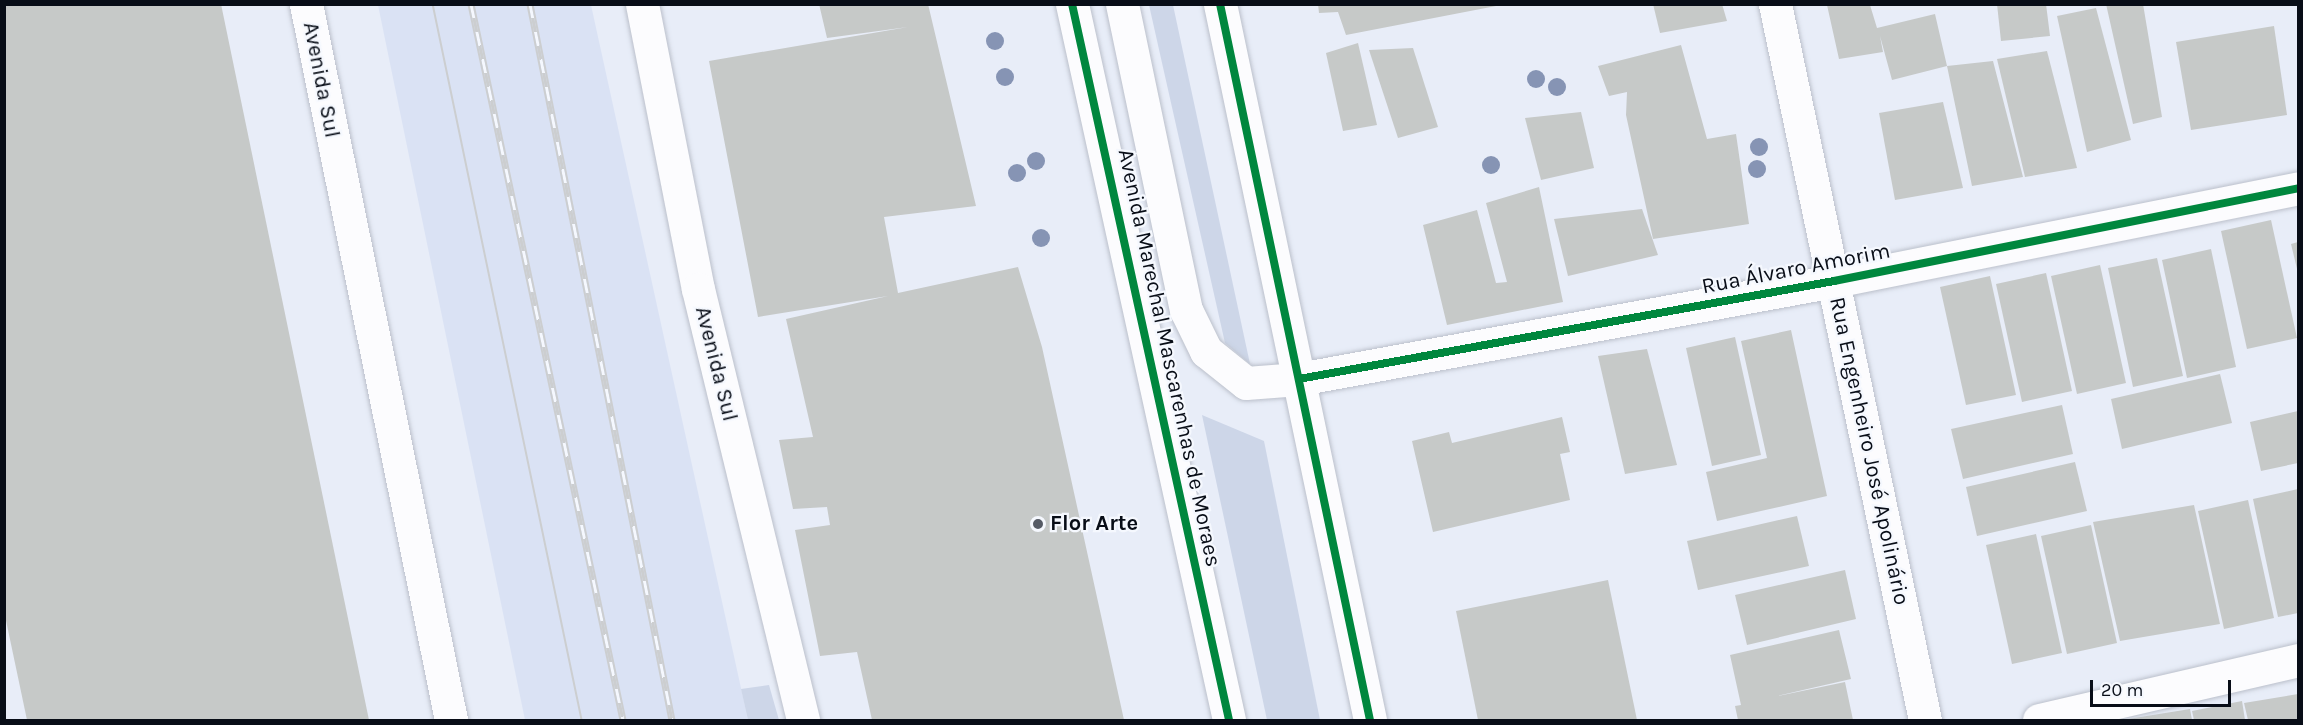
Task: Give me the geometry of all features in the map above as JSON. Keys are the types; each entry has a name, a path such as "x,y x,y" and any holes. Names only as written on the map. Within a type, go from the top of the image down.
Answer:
{"main road":[{"name":"Avenida Sul","path":"306,4 451,720"},
{"name":"Avenida Sul","path":"642,4 698,289 803,720"},
{"name":"Avenida Marechal Mascarenhas de Moraes","path":"1072,4 1229,720"},
{"name":"Rua Álvaro Amorim","path":"1122,4 1186,310 1206,351 1246,383 1299,379 1834,281 2298,188"},
{"path":"1220,4 1370,720"},
{"name":"Rua Engenheiro José Apolinário","path":"1775,4 1925,720"},
{"path":"2039,720 2298,660"}],"shaded area":[{"path":"378,5 591,5 748,720 525,720"},
{"path":"1149,5 1173,5 1250,364 1225,343"},
{"path":"1202,415 1264,441 1320,720 1267,720"},
{"path":"769,685 779,720 748,720 741,689"}],"building":[{"path":"4,4 221,4 369,720 27,720 4,611"},
{"path":"819,4 928,4 976,206 884,217 898,293 1018,267 1042,347 1124,720 872,720 857,652 820,656 795,530 830,525 827,507 793,509 779,440 813,437 786,319 888,296 758,317 709,61 908,27 827,38"},
{"path":"1318,4 1496,4 1496,6 1346,35 1338,12 1319,13"},
{"path":"1653,4 1722,4 1727,21 1660,33"},
{"path":"1997,4 2046,4 2050,36 2001,41"},
{"path":"2106,4 2143,4 2162,117 2133,124"},
{"path":"1827,5 1870,5 1877,28 1935,14 1947,66 1892,80 1880,36 1883,52 1839,59"},
{"path":"2096,8 2131,140 2087,152 2057,16"},
{"path":"2274,26 2287,115 2191,130 2176,42"},
{"path":"1358,43 1377,125 1343,131 1326,53"},
{"path":"1681,45 1707,139 1736,134 1749,224 1653,239 1626,115 1627,92 1609,96 1598,66"},
{"path":"1413,48 1438,127 1398,138 1369,50"},
{"path":"2047,51 2077,168 2025,177 1997,59"},
{"path":"1993,61 2023,177 1972,186 1947,66"},
{"path":"1943,102 1963,188 1895,200 1879,113"},
{"path":"1581,112 1594,168 1541,180 1525,118"},
{"path":"1539,187 1563,302 1447,325 1423,225 1477,210 1496,283 1507,282 1486,203"},
{"path":"1642,209 1658,255 1568,276 1554,219"},
{"path":"2271,220 2297,338 2247,349 2221,231"},
{"path":"2298,242 2298,273 2291,244"},
{"path":"2211,249 2236,367 2187,378 2162,260"},
{"path":"2157,258 2183,376 2133,387 2108,268"},
{"path":"2100,265 2126,383 2077,394 2051,276"},
{"path":"2046,273 2072,391 2022,402 1996,284"},
{"path":"1990,276 2016,395 1966,405 1940,287"},
{"path":"1791,330 1827,496 1717,521 1706,472 1767,458 1741,341"},
{"path":"1735,337 1761,455 1712,466 1686,348"},
{"path":"1647,349 1677,465 1625,474 1598,356"},
{"path":"2220,374 2232,423 2122,449 2111,399"},
{"path":"2062,405 2073,454 1963,479 1951,429"},
{"path":"2298,411 2298,463 2261,471 2250,422"},
{"path":"1562,417 1570,452 1560,454 1570,500 1433,532 1412,441 1449,432 1452,443"},
{"path":"2075,462 2087,511 1977,536 1966,487"},
{"path":"2298,489 2298,613 2278,617 2253,499"},
{"path":"2248,500 2274,618 2224,629 2198,511"},
{"path":"2194,505 2220,624 2120,641 2093,522"},
{"path":"1797,516 1809,566 1698,590 1687,541"},
{"path":"2091,525 2117,643 2067,654 2041,536"},
{"path":"2036,534 2062,653 2012,664 1986,545"},
{"path":"1845,570 1856,619 1747,645 1735,595"},
{"path":"1608,580 1637,720 1478,720 1456,611"},
{"path":"1839,630 1851,679 1773,697 1845,682 1853,720 1738,720 1735,706 1741,705 1730,655"},
{"path":"2298,694 2298,720 2248,720 2244,703"},
{"path":"2242,701 2245,720 2194,720 2192,711"},
{"path":"2190,709 2192,720 2128,720 2128,719"}],"tram line":[{"path":"433,4 582,720"}],"railway":[{"path":"471,4 623,720"},
{"path":"530,4 672,720"}],"cycle path":[{"path":"1072,4 1229,720"},
{"path":"1220,4 1370,720"},
{"path":"1299,379 1834,281 2298,188"}],"place":[{"name":"Flor Arte","path":"1038,524"}]}
